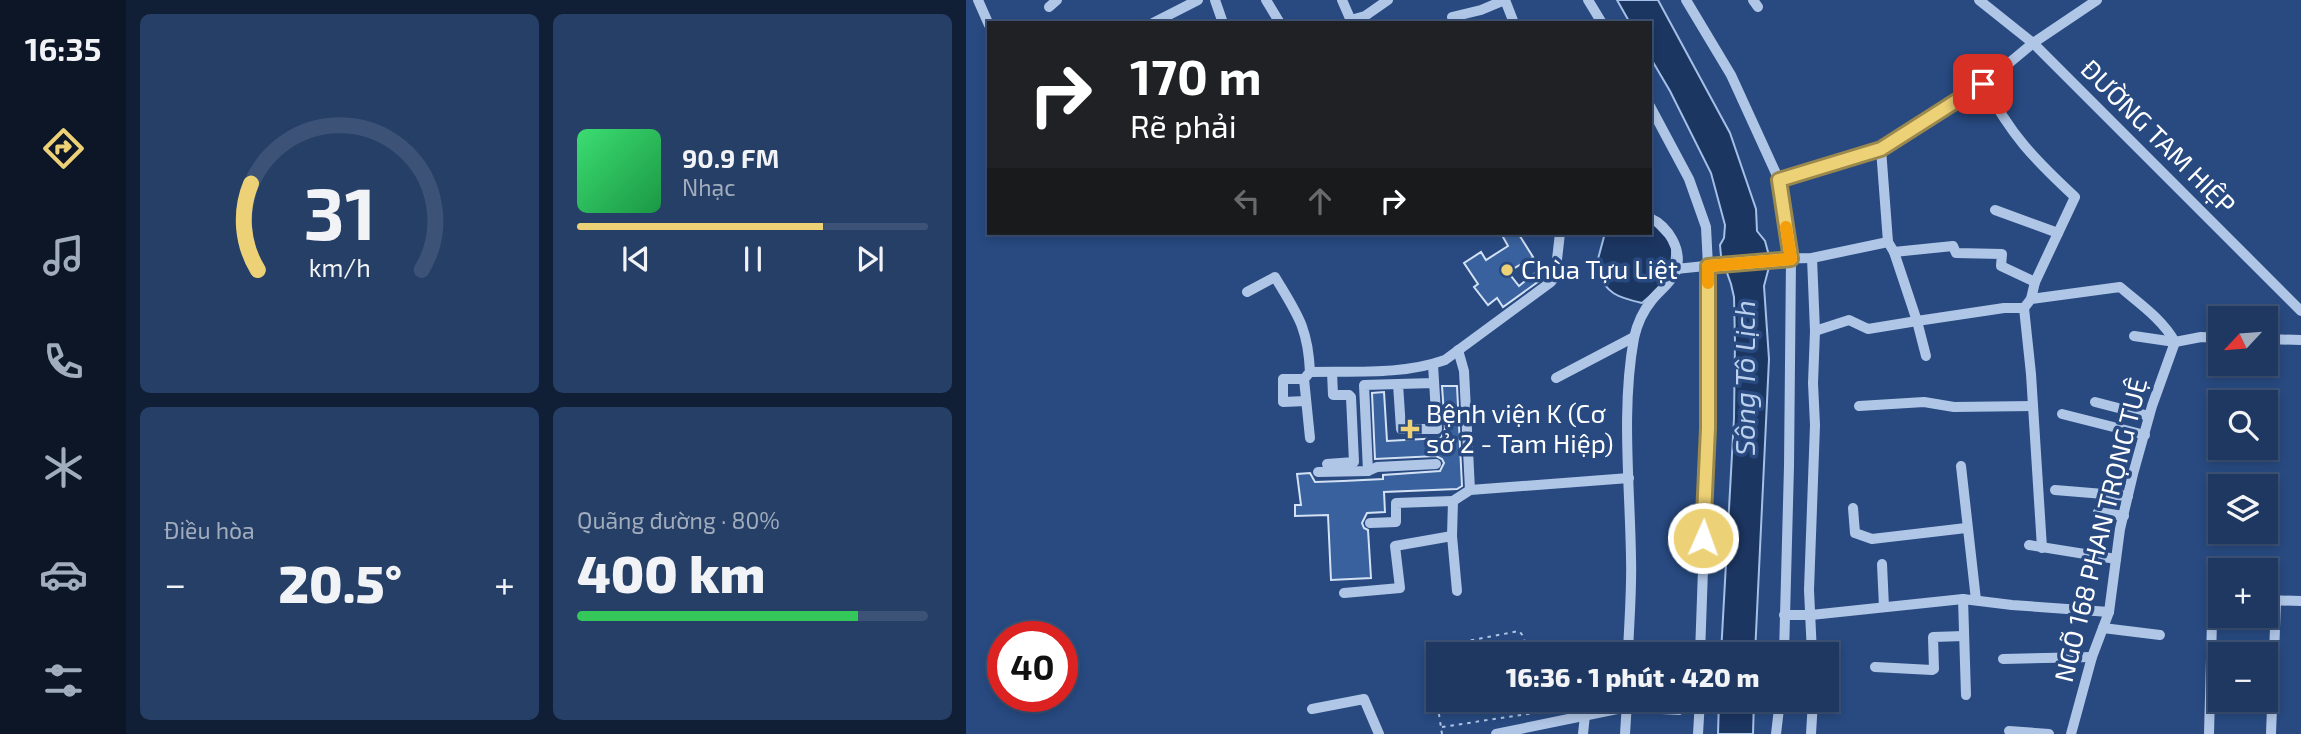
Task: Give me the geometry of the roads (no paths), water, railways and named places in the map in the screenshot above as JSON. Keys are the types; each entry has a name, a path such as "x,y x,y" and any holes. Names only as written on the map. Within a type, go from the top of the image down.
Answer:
{"street":[{"path":"978,0 987,21"},
{"path":"1157,21 1198,0"},
{"path":"1215,0 1222,21"},
{"path":"1266,0 1279,21"},
{"path":"1342,0 1351,21 1365,16 1388,0"},
{"path":"1452,17 1481,10 1505,0 1513,21"},
{"path":"1588,0 1601,21"},
{"path":"1686,0 1731,75 1779,180 1791,259 1784,642"},
{"name":"ĐƯỜNG TAM HIỆP","path":"1979,0 2033,43 2301,312"},
{"path":"1779,180 1881,149 1983,84 2033,43 2097,0"},
{"path":"1983,84 2017,139 2035,160 2076,197 2035,282 2028,303 2042,548"},
{"path":"1652,110 1689,179 1706,227 1708,428 1700,642"},
{"path":"1881,149 1888,242 1917,321 1926,356"},
{"path":"1995,210 2058,233"},
{"path":"1628,642 1631,561 1629,384 1634,337 1640,319 1652,299 1671,280 1677,260 1670,235 1662,225 1652,219"},
{"path":"1306,401 1283,402 1282,376 1392,370 1433,365 1445,360 1551,282 1555,277 1560,235"},
{"path":"1676,269 1773,259 1812,258 1888,242"},
{"path":"1894,253 1953,246 1956,253 2002,254 2001,267 2035,282"},
{"path":"1812,258 1815,425 1810,522 1812,642"},
{"path":"1247,292 1275,277 1305,331 1309,346 1306,401 1310,438"},
{"path":"1815,331 1849,320 1868,330 2120,287 2154,315 2168,329 2175,342"},
{"path":"2278,339 2297,340 2301,330"},
{"path":"2134,336 2175,342 2208,337"},
{"path":"1556,378 1634,337"},
{"name":"NGÕ 168 PHAN TRỌNG TUỆ","path":"2071,734 2092,657 2109,612 2123,516 2149,416 2175,342"},
{"path":"1458,350 1464,371 1470,490"},
{"path":"1398,384 1401,429 1437,429 1433,365"},
{"path":"1327,464 1354,462 1351,397 1334,395 1332,372"},
{"path":"1368,471 1364,385 1434,383"},
{"path":"1859,406 1924,402 1954,407 2033,406"},
{"path":"2095,402 2149,416"},
{"path":"2062,414 2145,435"},
{"path":"1318,472 1368,471 1377,467 1436,464"},
{"path":"1961,466 1976,600"},
{"path":"1370,523 1396,522 1396,503 1453,500 1470,490 1629,478"},
{"path":"2055,491 2128,496"},
{"path":"1453,500 1452,536 1457,591"},
{"path":"1853,508 1855,533 1872,539 1966,528"},
{"path":"2098,512 2123,516"},
{"path":"1344,593 1400,588 1395,546 1452,536"},
{"path":"2029,545 2116,559"},
{"path":"1882,564 1884,607"},
{"path":"1784,615 1811,615 1963,599 2109,612"},
{"path":"1963,599 1966,695"},
{"path":"2278,600 2301,601"},
{"path":"2103,628 2160,635"},
{"path":"2209,734 2215,628"},
{"path":"2271,628 2271,734"},
{"path":"1875,667 1932,670 1933,637 1964,636"},
{"path":"2003,659 2092,657"},
{"path":"1312,709 1364,699 1379,734"},
{"path":"1496,734 1543,729 1598,712"},
{"path":"1625,734 1626,712"},
{"path":"1698,734 1699,712"},
{"path":"1776,734 1779,712"},
{"path":"1811,734 1812,712"},
{"path":"1583,734 1585,716"},
{"path":"2009,731 2049,734"}],"water":[{"name":"Sông Tô Lịch","path":"1617,0 1658,0 1730,133 1756,209 1757,231 1765,241 1768,252 1769,267 1764,286 1769,359 1756,642 1722,642 1734,418 1735,342 1734,297 1720,245 1724,238 1725,225 1711,173 1652,60 1652,21 1629,21"},
{"path":"1652,222 1672,243 1672,264 1668,278 1642,303 1614,293 1595,270 1604,235 1652,235"},
{"path":"1719,712 1754,712 1753,734 1718,734"}],"place":[{"name":"Chùa Tựu Liệt","path":"1507,270"},
{"name":"Bệnh viện K (Cơ sở 2 - Tam Hiệp)","path":"1410,429"}]}
